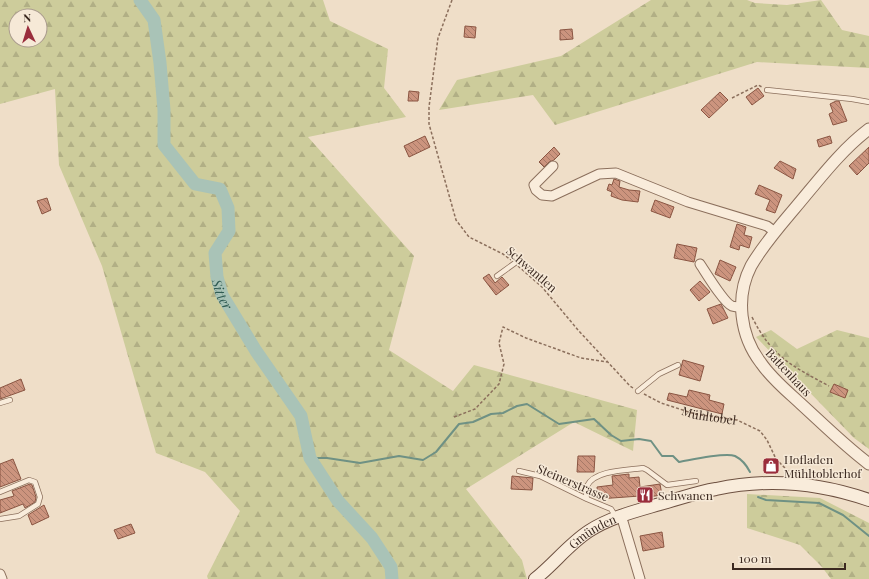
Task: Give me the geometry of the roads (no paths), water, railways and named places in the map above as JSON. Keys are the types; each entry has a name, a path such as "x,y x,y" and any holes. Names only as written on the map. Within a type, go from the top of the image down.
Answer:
{"main road":[{"path":"618,516 716,489 750,484 795,484 835,490 869,500"},
{"name":"Gmünden","path":"535,579 578,539 590,530 618,516"}],"street":[{"name":"Battenhaus","path":"869,129 849,146 759,252 750,268 744,286 742,307 743,322 748,341 755,355 766,371 816,418 869,464"},
{"path":"553,166 534,185 536,190 542,195 552,196 599,174 616,172 688,202 767,226 775,232"},
{"path":"700,264 714,286 729,304 733,307 742,307"},
{"name":"Gmünden","path":"618,516 640,579"},
{"path":"0,574 2,579"}],"lane":[{"path":"767,90 869,102"},
{"path":"497,276 515,263"},
{"path":"638,391 659,374 678,365"},
{"path":"0,403 10,400"},
{"path":"587,499 586,490 588,485 604,473 643,468 667,485 696,481"},
{"name":"Steinerstrasse","path":"518,471 540,476 587,499 611,508 618,516"},
{"path":"0,492 29,480 35,482 40,497 38,504 19,516 0,519"}],"waterway":[{"name":"Sitter","path":"140,0 154,20 160,63 164,110 164,145 195,184 220,189 228,208 229,231 215,253 217,277 222,295 256,351 301,416 310,458 338,501 372,538 391,567 392,579"},
{"path":"310,458 327,458 360,463 399,456 423,460 436,452 459,424 473,422 491,414 503,413 517,406 527,404 559,424 594,419 611,435 621,441 639,439 651,441 662,456 673,456 679,462 699,458 730,455 739,459 746,465 750,472"},
{"path":"758,497 766,500 819,503 843,515 869,536"}],"place":[{"name":"Hofladen Mühltoblerhof","path":"771,466"},
{"name":"Schwanen","path":"645,495"}]}
